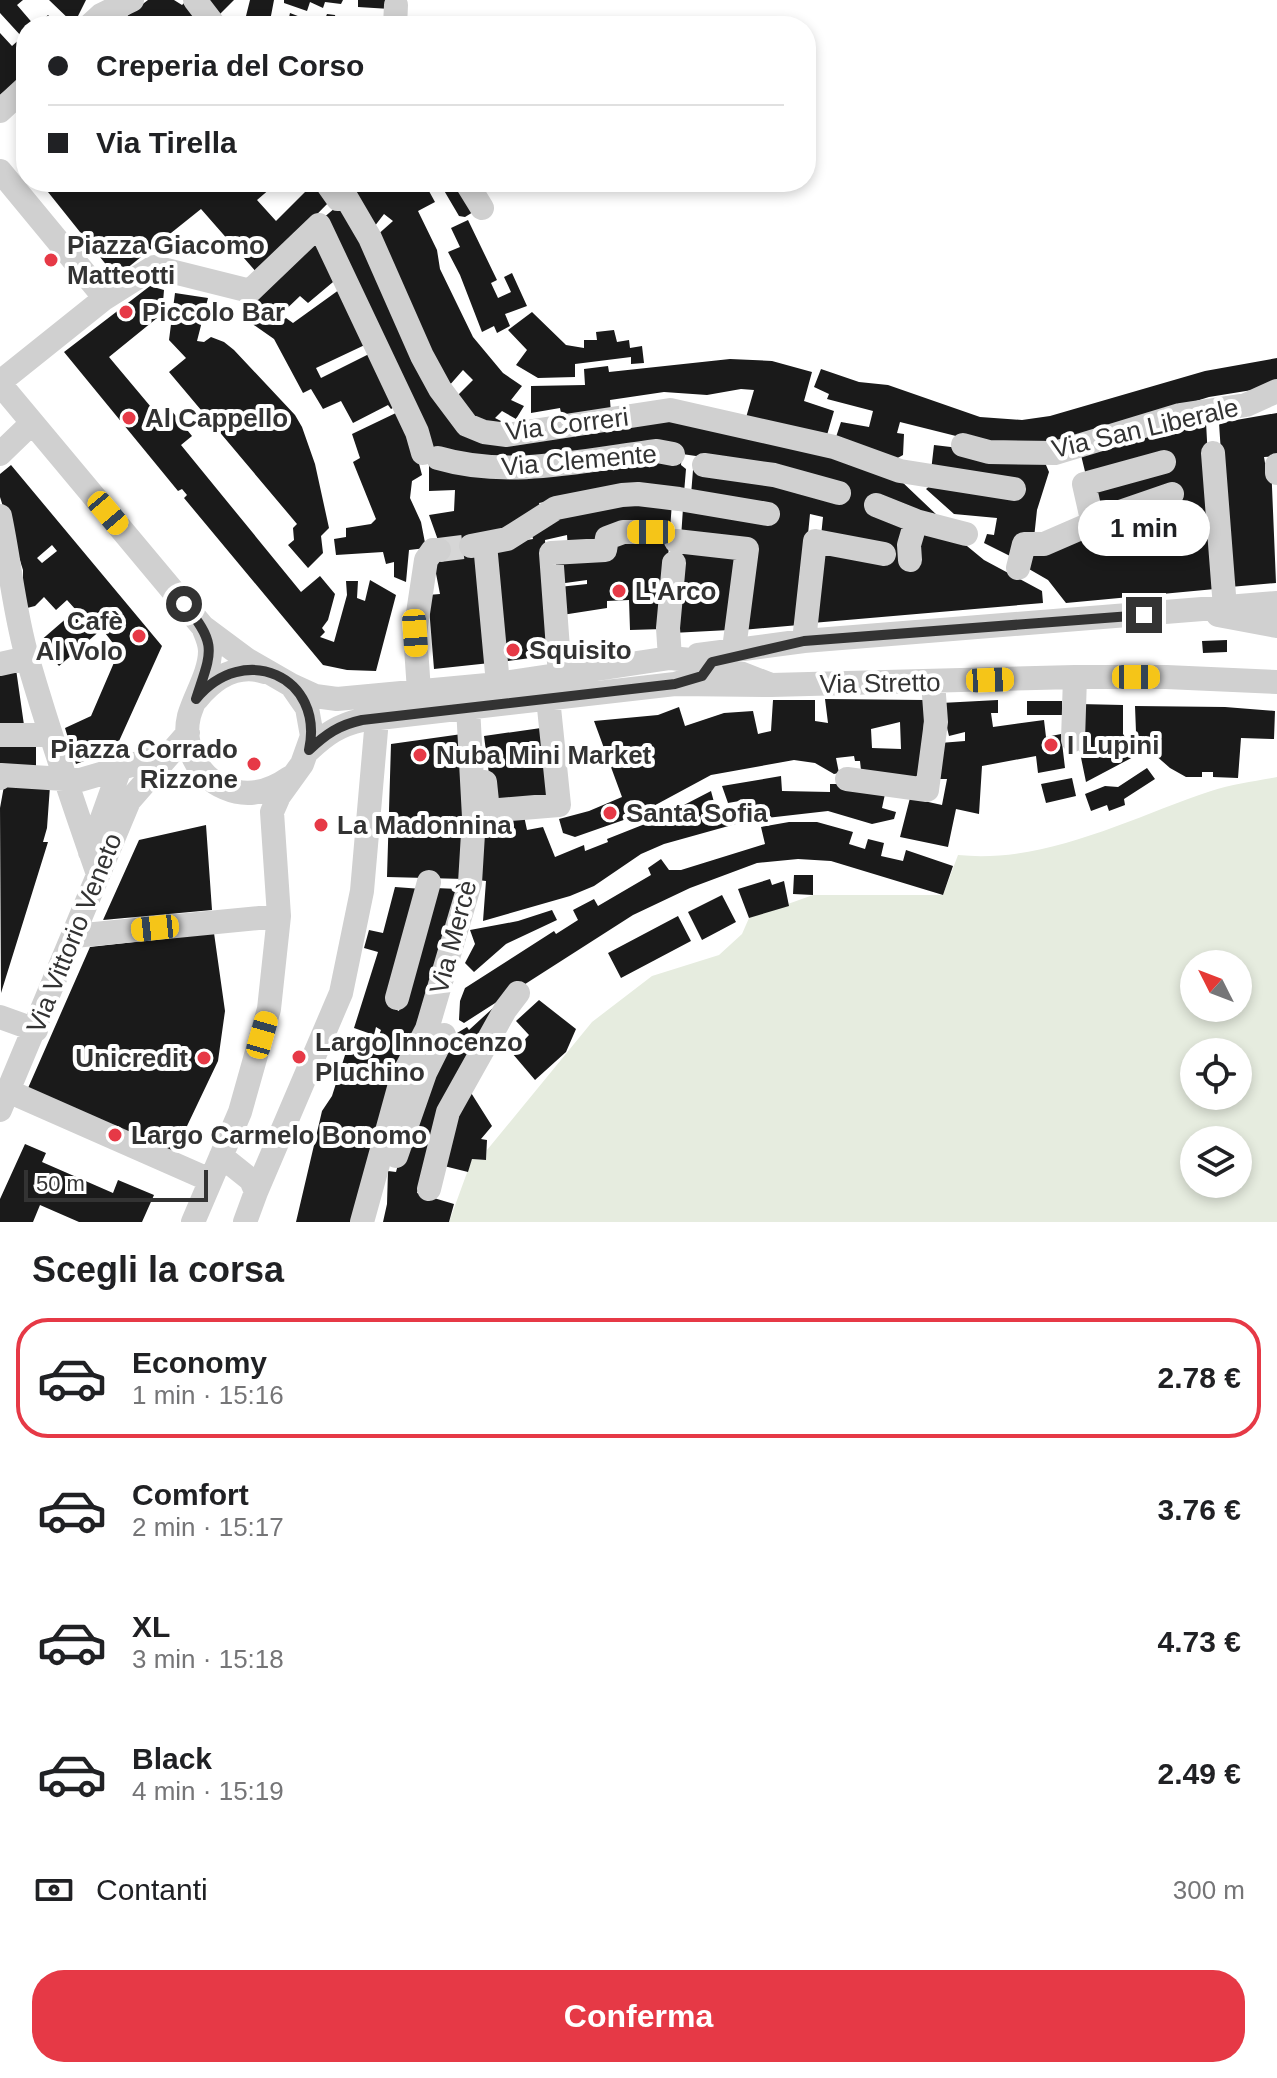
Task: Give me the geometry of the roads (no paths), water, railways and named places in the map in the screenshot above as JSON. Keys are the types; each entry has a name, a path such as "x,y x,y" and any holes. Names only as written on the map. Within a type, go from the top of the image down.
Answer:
{"street":[{"path":"96,14 132,0"},
{"path":"195,0 207,16"},
{"path":"0,111 16,96"},
{"path":"0,171 16,188"},
{"path":"20,192 114,292 0,383 203,627 246,659 283,680 307,708 312,736 302,764 291,777 272,812 279,916 269,1009 240,1112 193,1222"},
{"name":"Via Correri","path":"333,192 338,199 346,197 370,238 422,356 440,389 467,425 484,432 507,435 670,410 834,447 900,471 1014,489"},
{"path":"472,192 482,208"},
{"name":"Via Clemente","path":"114,292 154,267 250,291 319,225 430,455 465,466 500,469 657,451 673,454"},
{"name":"Via San Liberale","path":"963,445 989,452 1055,453 1180,415 1246,405 1277,391"},
{"path":"620,404 664,398 738,415 736,424"},
{"path":"0,454 32,423"},
{"path":"1213,453 1225,608"},
{"path":"1093,524 1084,484 1164,462"},
{"path":"704,465 774,475 839,493"},
{"path":"1277,465 1277,473"},
{"path":"1018,568 1024,544 1044,544 1111,515 1172,494"},
{"path":"496,673 478,545 507,539 556,508 622,495 679,499 768,514"},
{"path":"876,505 916,521 966,534"},
{"path":"0,516 27,658 45,709 49,735 94,863"},
{"path":"910,560 909,545 916,521"},
{"path":"559,666 551,553 605,550 607,538 623,532 651,532"},
{"path":"804,641 815,541 884,554"},
{"path":"670,658 668,628 675,552 747,549 734,649"},
{"path":"418,681 415,633 426,560 436,550"},
{"path":"196,699 208,685 223,675 240,670 258,669 315,696 337,699 418,681 559,666 670,658 804,641 1277,603"},
{"path":"1200,611 1277,626"},
{"path":"203,627 210,654 189,715 188,733 196,763 218,785 232,791 263,792 291,777"},
{"path":"309,750 326,734 342,725 468,707 675,684 702,676 712,662 804,641"},
{"path":"0,664 27,658"},
{"path":"670,658 712,662 771,685"},
{"path":"1073,740 1075,677"},
{"name":"Via Stretto","path":"675,684 771,685 1075,677 1277,682"},
{"path":"847,779 927,790 936,722 933,682"},
{"path":"468,707 471,735 481,749 488,811 548,807 559,805 559,800 548,698"},
{"path":"245,1222 341,993 362,891 377,719"},
{"name":"Via Vittorio Veneto","path":"7,1095 74,936 94,863 129,801 188,733"},
{"path":"0,735 49,735"},
{"name":"Via Mercè","path":"362,1222 402,1077 427,1029 470,883 474,817 471,735"},
{"path":"0,776 80,780 166,755"},
{"path":"94,863 120,768"},
{"path":"362,891 386,882"},
{"path":"397,998 429,882"},
{"path":"74,936 279,916"},
{"path":"429,1189 448,1112 505,1010 518,993"},
{"path":"0,1017 36,1030"},
{"path":"396,1156 420,1084 444,1035"},
{"path":"7,1095 251,1180 256,1192"}],"tunnel":[{"path":"439,550 471,546"}],"place":[{"name":"Piazza Giacomo Matteotti","path":"51,260"},
{"name":"Piccolo Bar","path":"126,312"},
{"name":"Al Cappello","path":"129,418"},
{"name":"L'Arco","path":"619,591"},
{"name":"Cafè Al Volo","path":"139,636"},
{"name":"Squisito","path":"513,650"},
{"name":"I Lupini","path":"1051,745"},
{"name":"Nuba Mini Market","path":"420,755"},
{"name":"Piazza Corrado Rizzone","path":"254,764"},
{"name":"Santa Sofia","path":"610,813"},
{"name":"La Madonnina","path":"321,825"},
{"name":"Largo Innocenzo Pluchino","path":"299,1057"},
{"name":"Unicredit","path":"204,1058"},
{"name":"Largo Carmelo Bonomo","path":"115,1135"}]}
